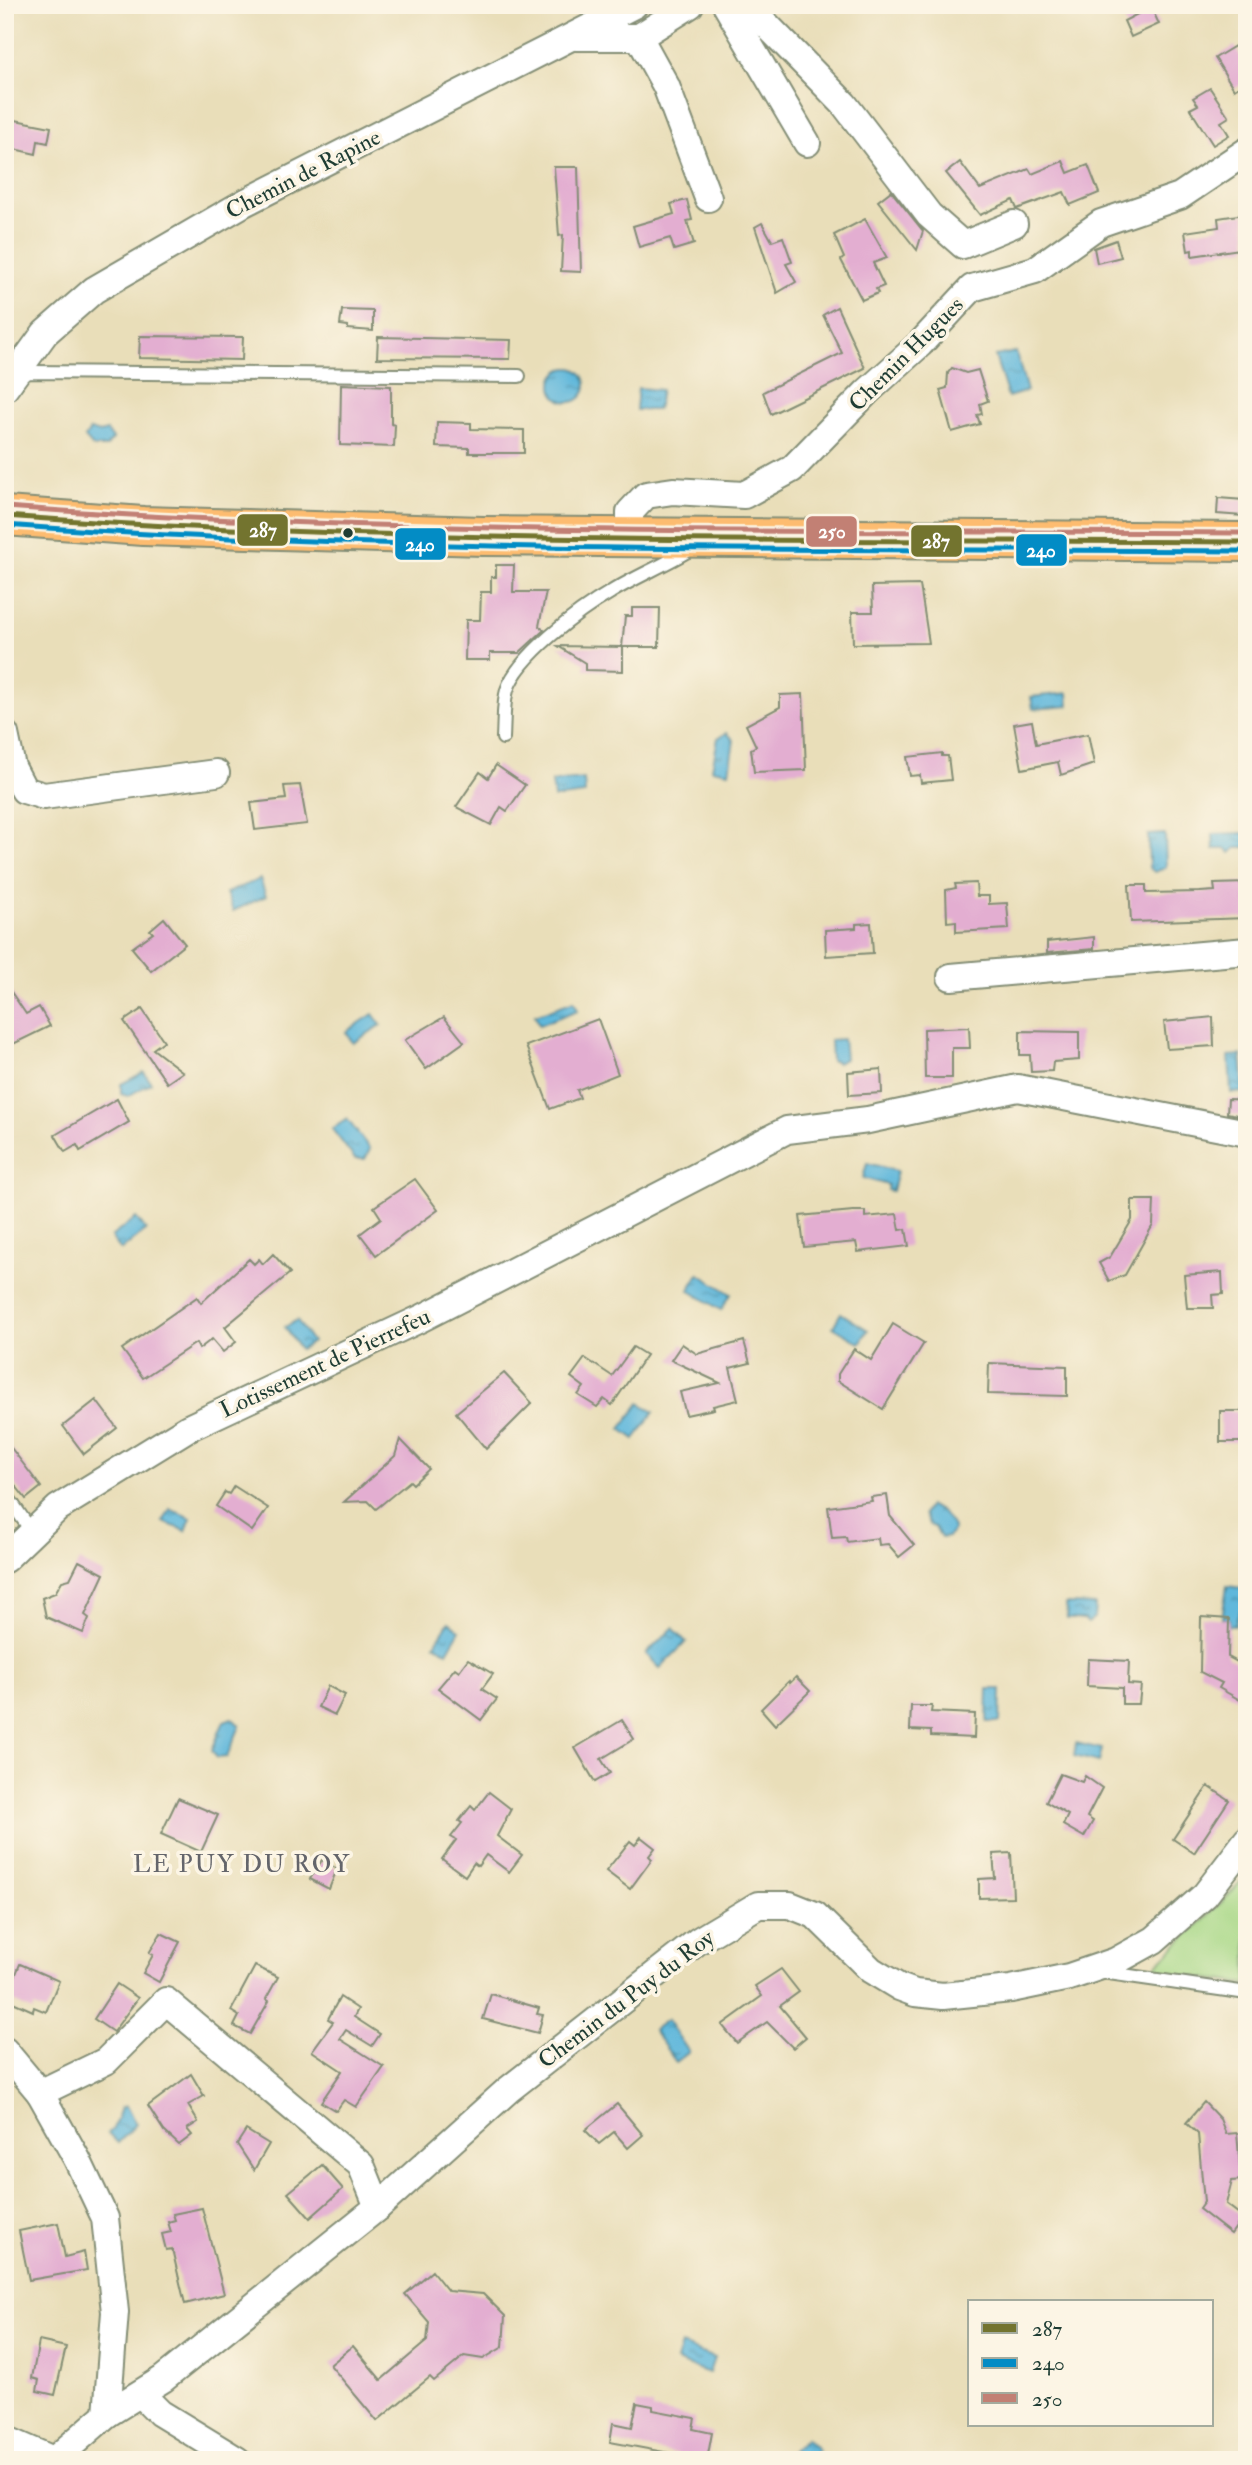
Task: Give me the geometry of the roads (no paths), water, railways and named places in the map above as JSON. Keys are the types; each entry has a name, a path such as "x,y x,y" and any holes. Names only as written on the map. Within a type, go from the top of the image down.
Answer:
{"main road":[{"path":"5,516 143,526 482,536 1247,542"},
{"path":"5,537 346,541 482,536"}],"street":[{"name":"Chemin de Rapine","path":"8,383 45,333 94,290 244,203 634,5"},
{"path":"567,37 639,37 690,5"},
{"path":"726,5 807,144"},
{"path":"735,5 755,13 845,104 929,215 963,245 1014,224"},
{"path":"639,37 666,86 708,198"},
{"name":"Chemin Hugues","path":"630,536 630,512 646,495 673,491 744,495 792,469 920,344 972,288 1035,270 1101,223 1180,196 1247,151"},
{"path":"5,734 12,766 24,790 44,796 216,773"},
{"path":"951,977 1247,951"},
{"name":"Lotissement de Pierrefeu","path":"5,1559 58,1508 188,1428 422,1318 787,1130 868,1119 1018,1088 1247,1133"},
{"name":"Chemin du Puy du Roy","path":"54,2460 107,2414 142,2395 377,2207 508,2090 698,1941 758,1905 790,1905 815,1915 872,1970 899,1987 915,1993 943,1996 1012,1989 1116,1961 1154,1940 1205,1895 1247,1840"},
{"path":"40,2093 106,2061 166,2001 361,2165 377,2207"},
{"path":"5,2051 40,2093 77,2159 105,2218 115,2312 107,2414"},
{"path":"142,2395 160,2413 237,2460"},
{"path":"5,2439 54,2460"}],"lane":[{"path":"8,383 30,372 519,376"},
{"path":"503,738 507,691 519,668 542,645 611,592 658,570 709,538"},
{"path":"5,1493 32,1532"},
{"path":"1088,1970 1247,1993"}],"water":[{"path":"1016,352 1027,391 1008,397 995,356"},
{"path":"569,368 581,373 586,385 581,397 569,402 557,397 552,385 557,373"},
{"path":"638,388 661,390 657,410 636,410"},
{"path":"90,430 100,433 107,431 113,439 106,447 93,447 85,438"},
{"path":"1068,693 1069,706 1033,709 1031,697"},
{"path":"727,733 734,740 729,772 712,769 718,738"},
{"path":"584,779 585,794 554,798 552,782"},
{"path":"1246,833 1246,848 1236,848 1231,853 1226,849 1214,849 1213,834"},
{"path":"1165,834 1166,867 1155,872 1149,868 1148,835"},
{"path":"260,879 266,896 233,911 226,893"},
{"path":"574,1001 578,1010 539,1025 535,1015"},
{"path":"373,1014 381,1025 353,1043 346,1032"},
{"path":"843,1039 845,1059 837,1063 831,1060 830,1040"},
{"path":"1241,1055 1244,1092 1231,1093 1229,1056"},
{"path":"144,1072 151,1083 128,1096 121,1094 121,1084"},
{"path":"347,1119 370,1149 365,1159 355,1159 332,1129"},
{"path":"867,1163 897,1171 892,1191 887,1190 888,1185 863,1178"},
{"path":"136,1218 146,1230 121,1250 111,1237"},
{"path":"699,1274 731,1294 721,1310 689,1290"},
{"path":"841,1313 868,1330 860,1343 833,1327"},
{"path":"297,1320 312,1342 300,1350 285,1327"},
{"path":"640,1403 654,1412 635,1439 621,1429"},
{"path":"929,1506 941,1512 951,1523 953,1530 948,1537 941,1538 935,1527 929,1525 924,1514"},
{"path":"170,1509 191,1518 186,1531 163,1522"},
{"path":"1227,1586 1241,1588 1246,1595 1235,1626 1229,1626 1229,1619 1222,1618"},
{"path":"1066,1604 1095,1605 1094,1618 1088,1623 1084,1619 1067,1619"},
{"path":"449,1622 460,1630 447,1652 435,1644"},
{"path":"673,1628 686,1642 660,1668 646,1654"},
{"path":"988,1689 1001,1689 1000,1722 987,1722"},
{"path":"232,1718 240,1726 227,1757 217,1758 212,1750 224,1721"},
{"path":"1076,1743 1102,1749 1099,1762 1074,1756"},
{"path":"667,2020 689,2052 676,2062 653,2030"},
{"path":"126,2106 136,2124 118,2143 108,2133 113,2129 121,2108"},
{"path":"681,2345 714,2358 709,2373 676,2361"},
{"path":"806,2438 818,2450 808,2460 782,2460"}],"district":[{"name":"LE PUY DU ROY","path":"242,1864"}]}
